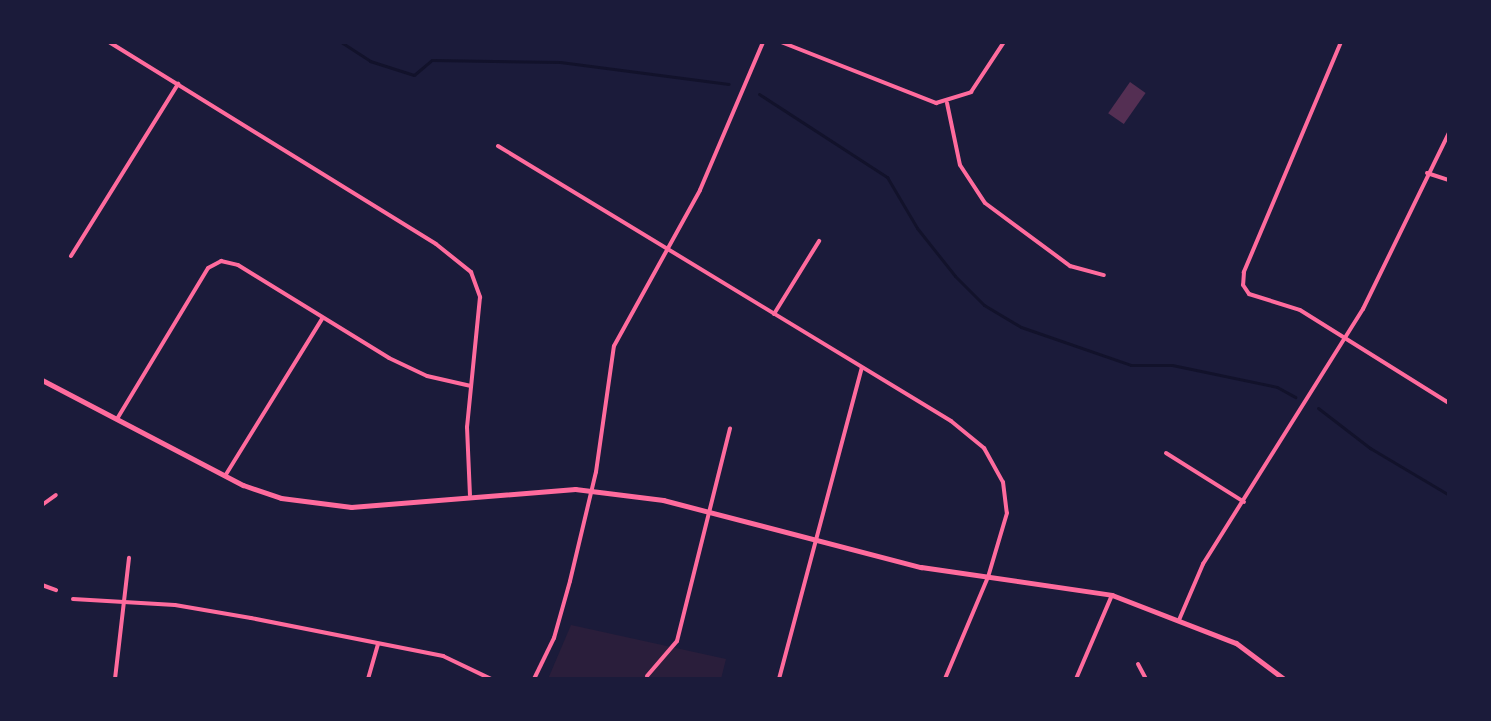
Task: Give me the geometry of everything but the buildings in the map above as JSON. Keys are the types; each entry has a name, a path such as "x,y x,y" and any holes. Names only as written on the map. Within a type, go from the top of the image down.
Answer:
{"street":[{"path":"109,42 459,259 480,297 471,386 470,495"},
{"path":"534,679 560,623 592,490 614,346 700,190 763,42"},
{"path":"781,42 926,101 947,103 979,83 1004,42"},
{"path":"1341,42 1242,279 1249,294 1288,304 1449,403"},
{"path":"71,256 178,84"},
{"path":"947,103 960,165 985,203 1070,266 1104,275"},
{"path":"1179,620 1203,564 1345,338 1449,133"},
{"path":"498,146 951,421 991,458 1003,482 1007,513 988,577 945,679"},
{"path":"1427,173 1449,180"},
{"path":"774,314 819,241"},
{"path":"117,419 215,263 238,265 322,319 410,369 471,386"},
{"path":"225,476 322,319"},
{"path":"779,679 862,368"},
{"path":"42,380 225,476 281,498 331,506 470,495 592,490 709,513 921,567 1112,595 1236,643 1284,679"},
{"path":"647,676 677,641 730,428"},
{"path":"1166,453 1244,502"},
{"path":"42,505 56,495"},
{"path":"115,679 129,558"},
{"path":"42,585 56,590"},
{"path":"1076,679 1112,595"},
{"path":"73,599 209,610 460,661 491,679"},
{"path":"368,679 378,644"},
{"path":"1138,664 1146,679"}],"shaded area":[{"path":"571,625 726,659 721,679 548,679"}],"waterway":[{"path":"341,42 370,61 414,75 432,60 560,62 729,84"},
{"path":"759,94 887,177 917,228 955,276 984,305 1021,327 1131,365 1172,365 1277,387 1295,397"},
{"path":"1318,408 1370,448 1449,495"}]}
